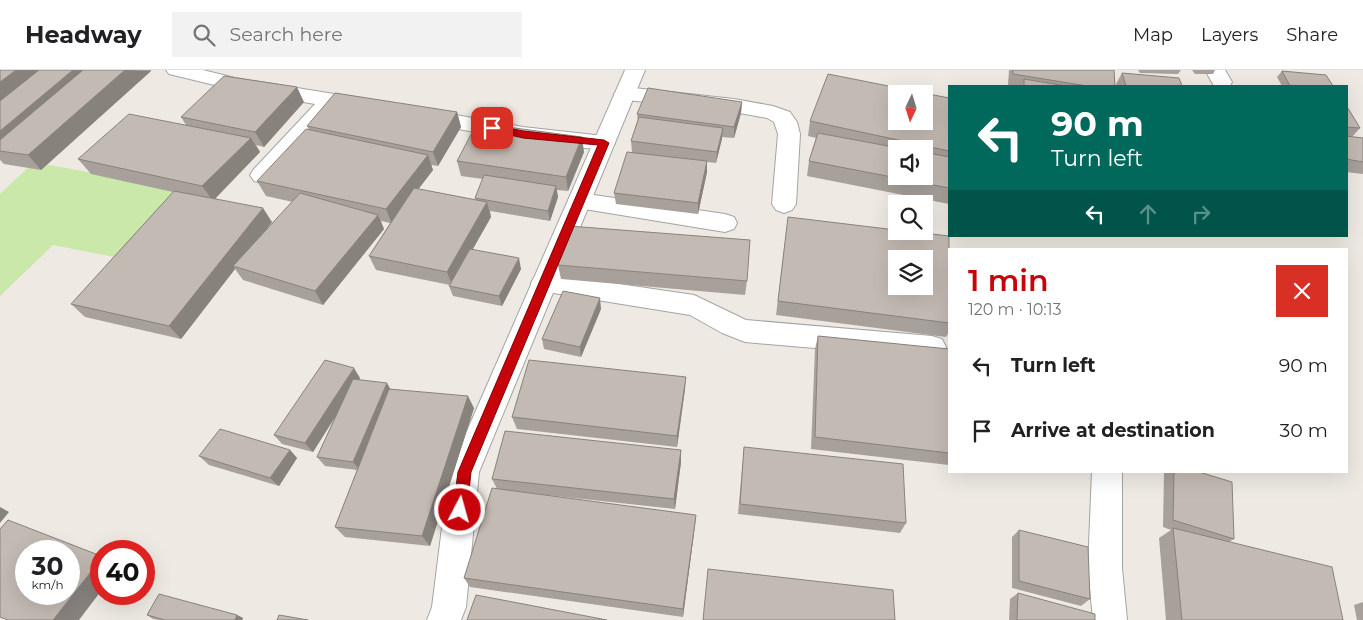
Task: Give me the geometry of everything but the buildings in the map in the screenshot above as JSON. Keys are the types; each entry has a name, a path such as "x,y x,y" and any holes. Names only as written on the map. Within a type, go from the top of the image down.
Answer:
{"street":[{"path":"176,70 235,84 523,134 604,143"},
{"path":"444,620 449,608 464,472 630,82 782,116 788,124 789,134 784,204"},
{"path":"262,175 331,100"},
{"path":"580,201 726,223"},
{"path":"544,284 694,306 708,311 730,326 745,330 932,347"},
{"path":"1107,473 1106,568 1110,620"}],"green space":[{"path":"34,162 205,194 145,263 53,245 0,296 0,194"}],"route":[{"path":"460,510 464,472 604,143 523,134 492,128"}]}
